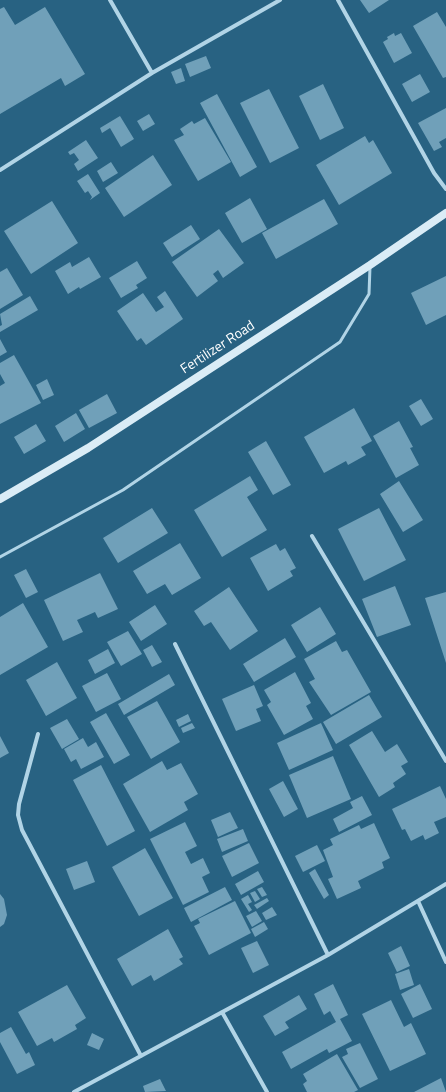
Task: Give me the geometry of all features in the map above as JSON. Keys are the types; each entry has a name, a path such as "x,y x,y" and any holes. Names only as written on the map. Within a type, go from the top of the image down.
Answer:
{"street":[{"path":"110,0 152,73"},
{"path":"0,170 152,73 280,0"},
{"path":"338,0 434,173 446,189"},
{"name":"Fertilizer Road","path":"0,499 88,448 370,265 446,213"},
{"path":"312,536 446,760"},
{"path":"175,644 328,955"},
{"path":"38,734 19,804 18,815 22,830 141,1056"},
{"path":"74,1092 328,955 446,884"},
{"path":"418,901 446,962"},
{"path":"222,1012 267,1092"}],"lane":[{"path":"0,557 123,490 340,342 369,294 370,265"}],"building":[{"path":"360,0 389,0 369,13"},
{"path":"4,7 15,25 45,7 85,74 65,86 61,78 0,114 0,9"},
{"path":"437,12 446,27 446,77 443,78 413,26"},
{"path":"394,33 395,36 401,33 412,53 394,63 383,42 388,39 387,37"},
{"path":"206,56 211,68 190,77 185,64"},
{"path":"181,68 185,81 176,84 171,72"},
{"path":"420,74 430,92 412,102 402,84"},
{"path":"323,84 344,128 320,140 299,96"},
{"path":"269,89 299,148 270,163 240,103"},
{"path":"217,94 257,167 240,177 200,103"},
{"path":"446,108 446,138 439,142 442,147 434,151 418,123"},
{"path":"149,114 155,124 143,131 137,121"},
{"path":"120,116 134,139 121,147 110,128 102,133 100,128"},
{"path":"205,118 231,162 198,181 174,140 184,135 180,129 192,121 194,124"},
{"path":"365,136 369,143 373,140 392,173 339,205 316,165"},
{"path":"86,140 98,158 78,171 74,164 79,160 74,153 70,155 68,152"},
{"path":"153,155 172,185 124,217 105,188"},
{"path":"111,162 118,173 103,182 97,171"},
{"path":"88,174 100,193 90,200 92,197 88,191 85,193 77,181"},
{"path":"250,198 267,229 242,243 225,213"},
{"path":"324,199 338,224 276,259 262,233"},
{"path":"52,201 78,243 31,274 4,231"},
{"path":"191,225 200,239 172,257 163,243"},
{"path":"219,229 244,263 223,278 218,270 213,274 218,281 197,297 172,262"},
{"path":"89,257 101,277 68,294 55,271 70,262 72,267"},
{"path":"137,261 147,278 136,285 138,288 121,298 109,278"},
{"path":"7,268 23,295 0,309 0,272"},
{"path":"446,276 446,315 426,325 411,293"},
{"path":"165,291 183,319 146,345 141,338 137,341 117,311 143,293 156,312 164,307 157,297"},
{"path":"30,296 38,310 0,332 0,326 2,325 0,314"},
{"path":"0,339 7,352 0,356"},
{"path":"14,355 41,403 0,424 0,386 5,383 0,374 0,363"},
{"path":"47,379 54,395 43,400 36,385"},
{"path":"107,394 117,413 89,428 79,410"},
{"path":"421,399 433,419 421,426 409,406"},
{"path":"354,408 372,441 361,447 366,455 348,465 346,461 324,473 304,437"},
{"path":"76,413 85,429 64,442 55,426"},
{"path":"399,421 413,447 410,448 419,465 396,478 373,436"},
{"path":"36,424 46,441 24,454 14,437"},
{"path":"266,441 291,485 273,495 248,452"},
{"path":"250,476 258,490 247,497 267,530 222,557 194,510"},
{"path":"399,481 423,520 403,532 380,494"},
{"path":"152,508 168,533 118,563 103,538"},
{"path":"379,508 406,560 364,581 338,529"},
{"path":"180,543 201,578 172,595 165,584 147,594 133,571"},
{"path":"276,544 280,551 285,548 296,568 290,571 293,576 268,591 250,558"},
{"path":"26,569 38,592 26,598 14,575"},
{"path":"100,573 118,609 98,618 95,612 77,620 83,632 63,641 44,600"},
{"path":"395,586 411,625 377,637 362,599"},
{"path":"229,587 258,631 230,650 211,622 204,626 194,611"},
{"path":"446,592 446,663 425,598"},
{"path":"23,603 48,647 0,675 0,617"},
{"path":"155,605 167,624 141,641 129,622"},
{"path":"320,607 336,634 307,652 291,625"},
{"path":"128,631 142,654 121,666 107,642"},
{"path":"285,638 296,657 254,682 243,664"},
{"path":"336,641 342,652 347,650 371,692 331,715 309,682 315,679 304,659"},
{"path":"152,645 162,662 152,667 143,650"},
{"path":"108,649 115,663 95,674 88,660"},
{"path":"57,662 77,698 46,716 26,680"},
{"path":"295,672 311,703 306,706 313,719 284,735 267,705 271,702 264,690"},
{"path":"107,673 121,699 96,712 82,686"},
{"path":"169,674 175,685 124,715 118,704"},
{"path":"254,685 263,706 256,709 261,721 236,731 222,699"},
{"path":"369,695 382,717 336,744 323,722"},
{"path":"157,701 180,742 151,759 127,717"},
{"path":"106,713 130,755 114,764 90,722"},
{"path":"188,714 191,721 179,727 176,720"},
{"path":"67,719 79,739 62,749 50,728"},
{"path":"192,723 195,728 183,733 181,728"},
{"path":"321,723 333,750 289,770 277,743"},
{"path":"372,731 385,752 397,744 408,762 401,766 406,774 393,783 395,787 379,797 349,745"},
{"path":"0,736 9,753 0,758"},
{"path":"83,738 88,747 96,742 104,757 81,769 76,759 71,762 64,749"},
{"path":"333,756 351,799 307,818 289,775"},
{"path":"162,761 167,770 181,763 198,794 184,802 188,810 150,832 123,784"},
{"path":"101,765 135,831 107,846 73,780"},
{"path":"283,781 298,809 284,817 269,789"},
{"path":"440,786 446,799 446,817 434,822 439,833 425,840 423,835 411,841 405,829 402,830 392,809"},
{"path":"362,796 372,815 339,832 333,819 353,808 350,802"},
{"path":"230,812 238,828 218,837 211,820"},
{"path":"185,822 197,846 185,852 191,864 203,858 210,873 202,877 209,892 183,905 150,839"},
{"path":"374,823 390,858 382,862 384,868 358,881 361,888 337,899 328,879 333,877 323,850 333,845 330,839 359,825 361,829"},
{"path":"243,829 248,841 222,852 217,839"},
{"path":"249,843 259,863 232,877 222,856"},
{"path":"317,845 325,861 303,872 295,856"},
{"path":"145,848 173,898 139,916 112,867"},
{"path":"87,861 95,882 74,890 66,869"},
{"path":"315,869 329,895 324,899 309,873"},
{"path":"258,871 264,882 241,895 235,884"},
{"path":"225,887 232,900 191,922 184,908"},
{"path":"262,887 267,895 262,897 257,889"},
{"path":"255,891 260,899 255,902 250,893"},
{"path":"0,894 4,899 7,915 4,924 0,927"},
{"path":"248,895 252,902 248,904 252,910 249,912 241,899"},
{"path":"267,898 269,901 257,909 254,905"},
{"path":"235,901 251,933 209,955 194,926 200,923 198,919"},
{"path":"272,907 277,915 266,920 262,913"},
{"path":"256,911 262,921 252,927 246,916"},
{"path":"264,922 268,929 255,937 251,929"},
{"path":"168,929 183,957 179,959 183,964 154,981 151,975 132,986 117,959"},
{"path":"257,941 269,965 253,973 241,948"},
{"path":"401,946 410,966 397,972 388,953"},
{"path":"409,969 414,985 400,990 395,974"},
{"path":"333,984 348,1015 340,1019 352,1041 329,1053 327,1049 291,1069 282,1052 336,1022 330,1011 324,1015 314,994"},
{"path":"420,984 432,1009 413,1018 401,994"},
{"path":"67,985 86,1018 75,1025 77,1029 54,1042 52,1038 37,1046 18,1012"},
{"path":"299,995 307,1009 285,1022 289,1028 275,1036 263,1016"},
{"path":"391,1000 404,1027 411,1023 426,1054 390,1071 362,1014"},
{"path":"11,1027 26,1054 29,1052 35,1065 17,1074 0,1042 0,1033"},
{"path":"92,1033 104,1039 99,1050 87,1045"},
{"path":"360,1043 378,1079 360,1088 342,1057 348,1054 346,1049"},
{"path":"337,1054 358,1090 354,1092 307,1092 303,1084 307,1081 303,1074"},
{"path":"441,1078 446,1092 414,1092"},
{"path":"160,1079 166,1091 145,1092 143,1086"}]}
